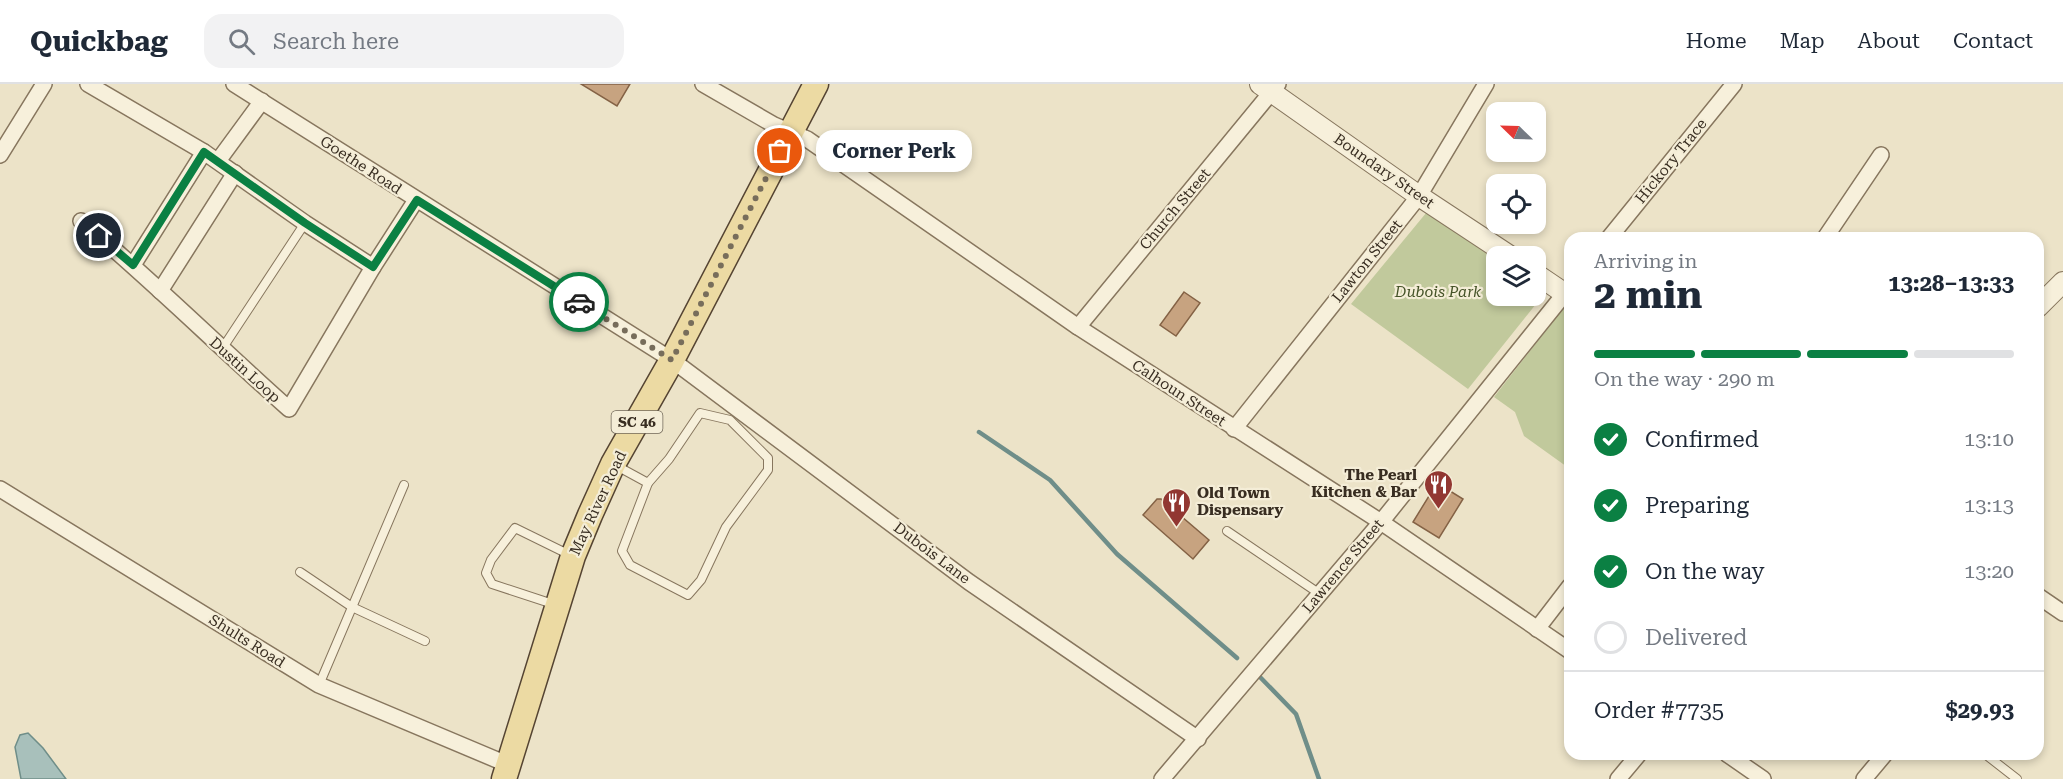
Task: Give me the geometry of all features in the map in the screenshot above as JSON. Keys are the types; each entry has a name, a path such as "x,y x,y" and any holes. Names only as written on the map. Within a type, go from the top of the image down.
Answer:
{"main road":[{"name":"May River Road","path":"507,772 573,556 613,464 672,360 816,84"}],"street":[{"path":"0,155 44,84"},
{"path":"88,84 204,152 305,223 373,267"},
{"name":"Goethe Road","path":"234,84 672,360"},
{"name":"Calhoun Street","path":"703,84 723,89 774,125 807,139 1078,327 1381,522 1564,647"},
{"name":"Lawton Street","path":"1234,429 1419,196 1486,84"},
{"name":"Hickory Trace","path":"1614,232 1734,84"},
{"name":"Boundary Street","path":"1270,87 1419,196 1495,246"},
{"name":"Church Street","path":"1078,327 1270,87"},
{"path":"218,161 262,101"},
{"path":"133,265 204,152"},
{"path":"1829,232 1881,154"},
{"path":"160,291 235,173"},
{"name":"Dustin Loop","path":"81,221 133,265 289,409 373,267 417,200"},
{"path":"1546,279 1564,289"},
{"path":"2044,301 2063,282"},
{"name":"Lawrence Street","path":"1162,779 1381,522 1564,298"},
{"name":"Dubois Lane","path":"672,360 969,582 1198,739"},
{"name":"Shults Road","path":"0,489 319,686 507,772"},
{"path":"1538,629 1564,594"},
{"path":"2044,600 2063,613"},
{"path":"1618,779 1634,760"},
{"path":"1735,760 1762,779"},
{"path":"1863,779 1880,760"}],"lane":[{"path":"222,349 305,223"},
{"path":"700,412 730,420 768,458 768,470 726,527 701,580 688,595 630,565 622,552 648,483 669,459 700,412"},
{"path":"613,464 648,483"},
{"path":"319,686 404,485"},
{"path":"557,605 492,584 486,573 491,560 515,528 573,556"},
{"path":"1227,531 1320,594"},
{"path":"300,572 352,607 425,640"},
{"path":"1993,760 2017,779"}],"green space":[{"name":"Dubois Park","path":"1431,207 1486,248 1486,306 1534,306 1468,389 1351,304"},
{"path":"1564,307 1564,465 1524,436 1515,412 1494,397"}],"water":[{"path":"28,733 43,748 66,779 21,779 15,747 20,735"}],"building":[{"path":"581,84 630,84 617,106"},
{"path":"1184,292 1200,303 1176,336 1160,325"},
{"name":"The Pearl Kitchen & Bar","path":"1437,483 1463,499 1439,538 1413,522"},
{"name":"Old Town Dispensary","path":"1157,499 1161,499 1209,540 1193,559 1143,515"}],"waterway":[{"path":"979,432 1050,480 1117,554 1237,658"},
{"path":"1259,676 1296,714 1319,779"}],"way so far":[{"path":"579,302 672,360 780,151"}],"place":[{"name":"Corner Perk","path":"780,151"},
{"name":"The Pearl Kitchen & Bar","path":"1438,510"},
{"name":"Old Town Dispensary","path":"1176,528"}],"route":[{"path":"99,236 133,265 204,152 305,223 373,267 417,200 579,302"}]}
